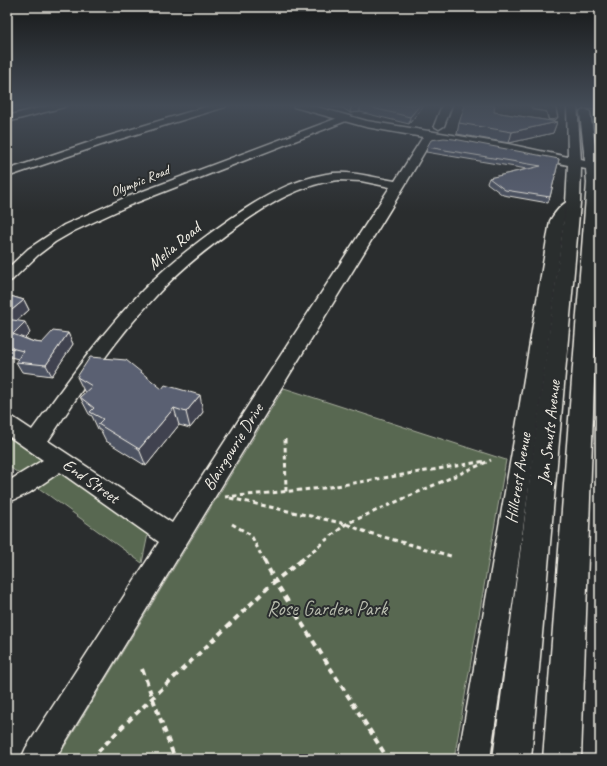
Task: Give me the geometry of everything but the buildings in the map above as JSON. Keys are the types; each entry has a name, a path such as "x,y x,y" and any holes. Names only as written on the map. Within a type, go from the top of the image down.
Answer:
{"main road":[{"path":"483,141 592,165"},
{"name":"Jan Smuts Avenue","path":"512,759 574,203 592,165 584,141"},
{"name":"Jan Smuts Avenue","path":"562,759 592,165 588,141"}],"street":[{"path":"7,174 101,141"},
{"name":"Olympic Road","path":"7,277 33,252 50,239 69,228 126,202 284,141"},
{"name":"Blairgowrie Drive","path":"37,759 427,141"},
{"name":"Melia Road","path":"35,443 106,344 139,304 164,278 226,228 280,193 310,182 339,176 399,186"},
{"name":"Hillcrest Avenue","path":"474,759 557,221 560,215 574,203"},
{"name":"End Street","path":"7,424 175,539"},
{"path":"7,493 21,486 60,460"}],"path":[{"path":"285,439 286,493"},
{"path":"91,759 275,581 346,524 491,460 326,488 286,493 225,497 346,524 366,532 451,556"},
{"path":"232,524 251,535 275,581 388,759"},
{"path":"142,669 175,759"}],"green space":[{"path":"596,141 600,141 600,146"},
{"name":"Rose Garden Park","path":"284,388 506,460 454,759 57,759"},
{"path":"7,436 148,534 142,563 7,465"}]}
